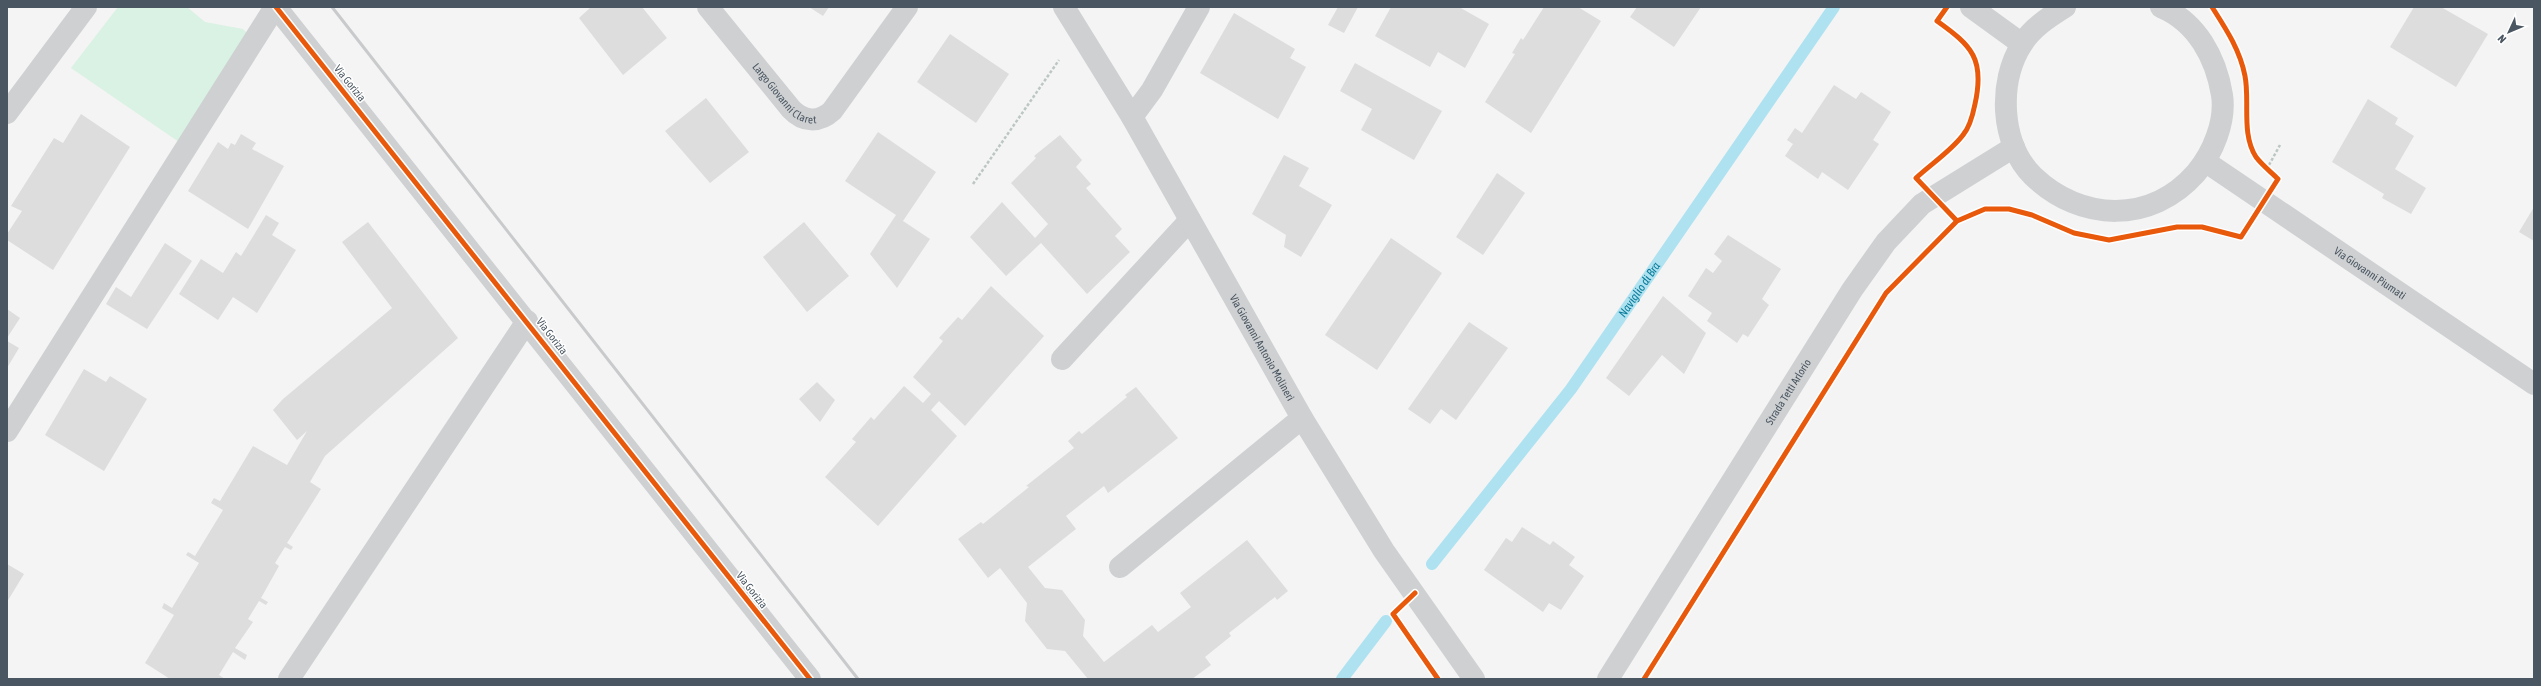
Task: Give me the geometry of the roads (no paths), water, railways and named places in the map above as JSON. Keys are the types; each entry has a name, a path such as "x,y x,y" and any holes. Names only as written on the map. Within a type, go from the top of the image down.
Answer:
{"street":[{"path":"7,113 86,7"},
{"path":"7,430 276,7"},
{"name":"Via Gorizia","path":"276,7 810,679"},
{"name":"Largo Giovanni Claret","path":"708,7 791,109 797,115 812,120 826,116 832,111 907,7"},
{"name":"Via Giovanni Antonio Molineri","path":"1064,7 1132,117 1302,418 1384,550 1474,679"},
{"path":"1132,117 1152,90 1199,7"},
{"path":"1971,7 2022,44"},
{"path":"2065,7 2044,19 2022,44 2008,77 2005,113 2014,147 2032,175 2058,197 2089,209 2122,212 2155,204 2184,187 2206,162 2219,130 2222,97 2215,63 2197,33 2171,11 2161,7"},
{"name":"Strada Tetti Arlorio","path":"1608,679 1852,290 1886,242 1922,204 2014,147"},
{"name":"Via Giovanni Piumati","path":"2206,162 2534,384"},
{"path":"1062,359 1190,220"},
{"path":"288,679 527,321"},
{"path":"1120,567 1302,418"}],"waterway":[{"name":"Naviglio di Bra","path":"1432,564 1571,389 1834,7"},
{"name":"Naviglio di Bra","path":"1342,679 1386,621"}],"railway":[{"path":"332,7 858,679"}]}
